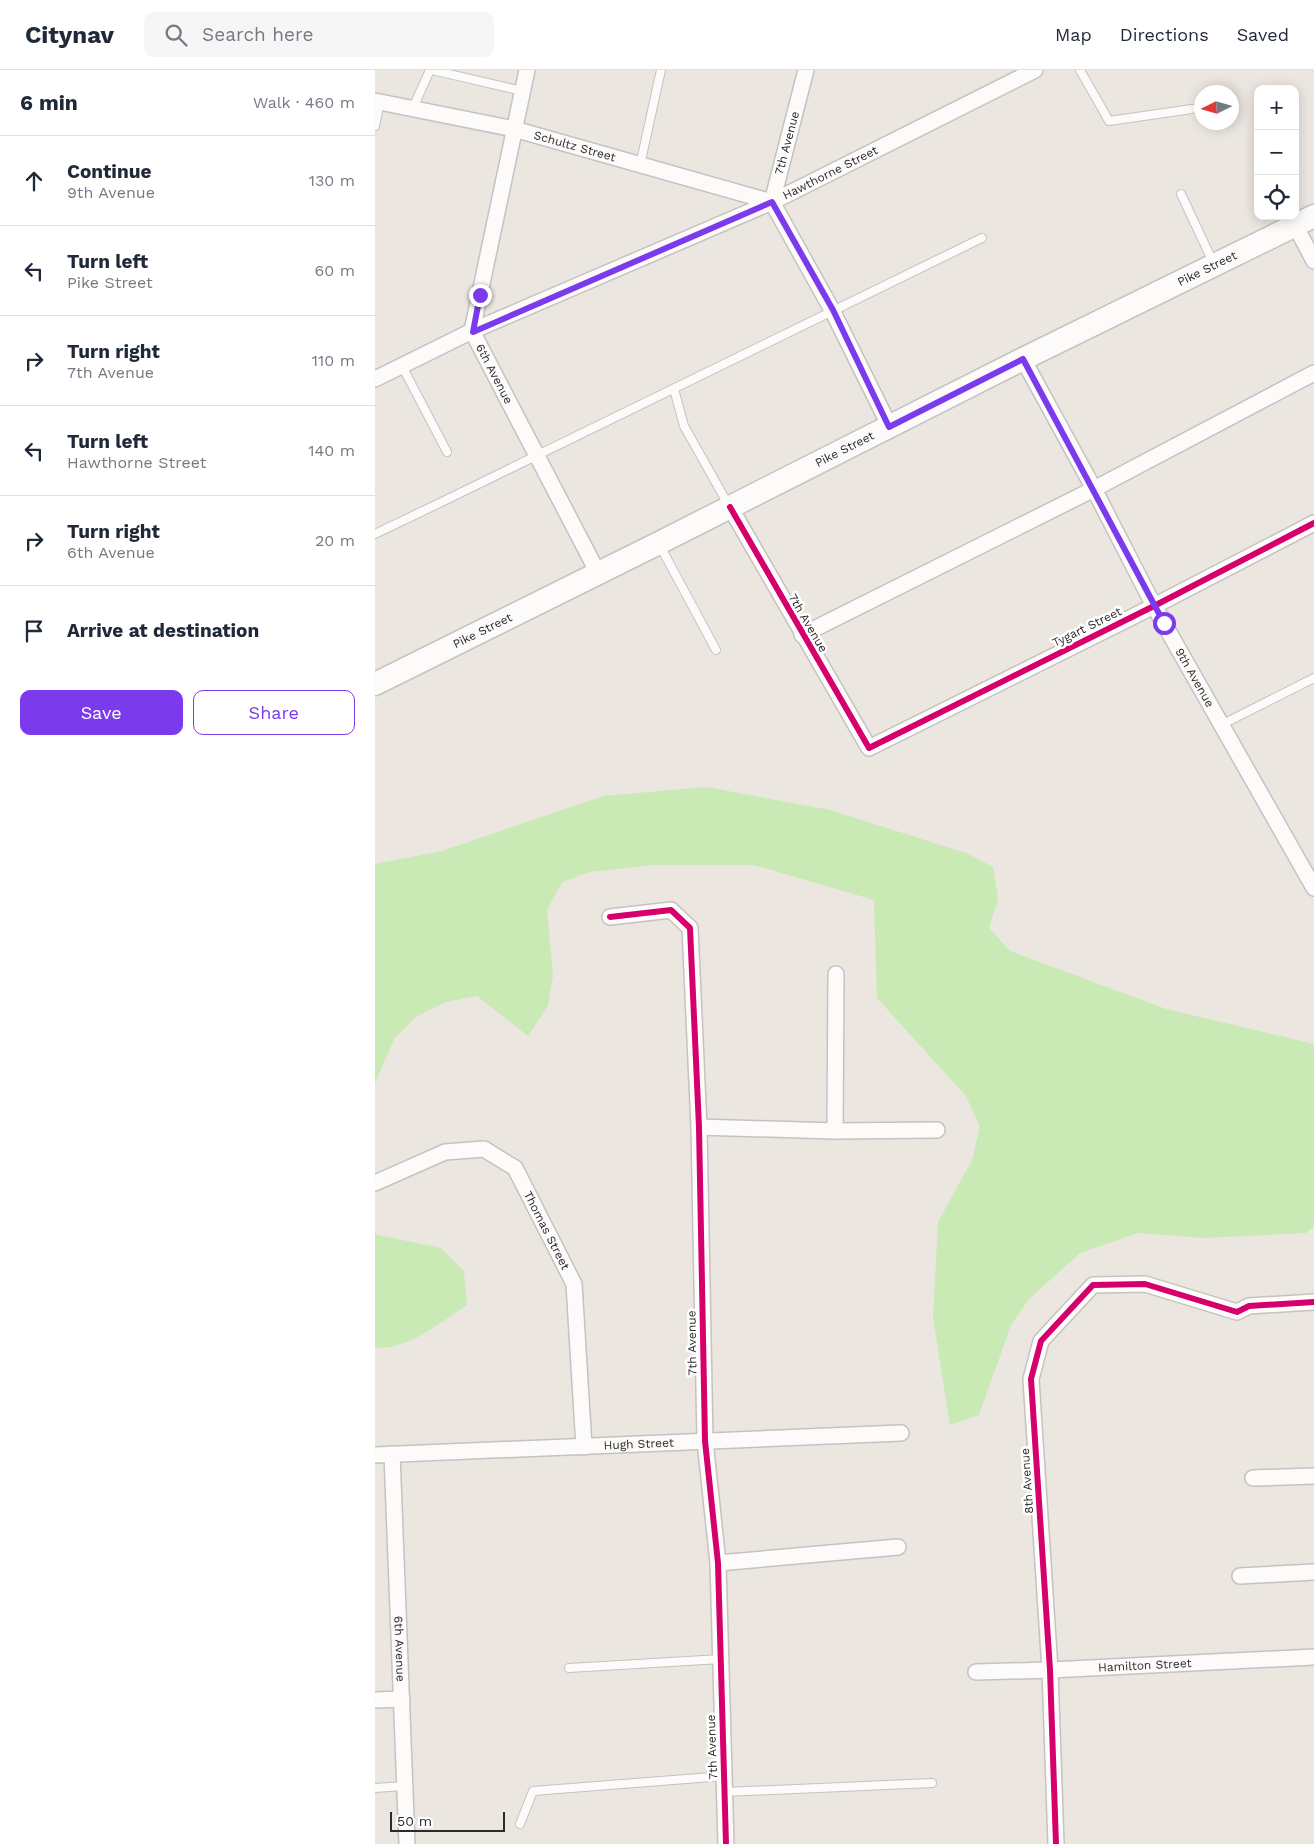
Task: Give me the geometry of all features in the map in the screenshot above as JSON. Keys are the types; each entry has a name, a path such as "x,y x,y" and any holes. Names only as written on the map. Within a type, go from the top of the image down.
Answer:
{"main road":[{"name":"Pike Street","path":"375,684 1023,359 1305,220"}],"street":[{"name":"6th Avenue","path":"527,70 473,332 598,573"},
{"name":"7th Avenue","path":"772,202 806,70"},
{"name":"Hawthorne Street","path":"375,379 473,332 772,202 1035,70"},
{"name":"Schultz Street","path":"377,102 514,129 772,202"},
{"path":"772,202 833,310 889,427"},
{"path":"1305,220 1314,261"},
{"name":"9th Avenue","path":"1023,359 1094,489 1154,606 1314,888"},
{"path":"802,635 1094,489 1314,373"},
{"name":"7th Avenue","path":"730,507 802,635 869,748"},
{"name":"Tygart Street","path":"869,748 1154,606 1314,523"},
{"name":"7th Avenue","path":"610,917 671,910 690,928 699,1127 705,1442 718,1563 726,1844"},
{"path":"835,1131 836,974"},
{"path":"699,1127 835,1131 937,1130"},
{"name":"Thomas Street","path":"375,1183 445,1152 484,1149 515,1168 574,1284 584,1446"},
{"name":"8th Avenue","path":"1056,1844 1050,1670 1031,1378 1041,1341 1093,1286 1145,1284 1237,1312 1249,1306 1314,1302"},
{"name":"Hugh Street","path":"375,1455 901,1433"},
{"name":"6th Avenue","path":"392,1454 407,1844"},
{"path":"1253,1478 1314,1476"},
{"path":"718,1563 898,1547"},
{"path":"1240,1576 1314,1572"},
{"name":"Hamilton Street","path":"976,1672 1314,1657"},
{"path":"375,1700 402,1699"}],"lane":[{"path":"412,110 431,70 522,91"},
{"path":"640,165 661,70"},
{"path":"1080,70 1109,121 1192,109"},
{"path":"375,126 377,102"},
{"path":"1181,194 1215,266"},
{"path":"375,534 537,457 982,238"},
{"path":"402,366 447,452"},
{"path":"674,389 684,426 730,507"},
{"path":"659,543 716,650"},
{"path":"1221,725 1314,678"},
{"path":"569,1668 721,1659"},
{"path":"520,1824 533,1791 724,1776"},
{"path":"725,1792 932,1783"},
{"path":"375,1788 405,1786"}],"green space":[{"path":"706,787 830,810 966,853 993,867 998,899 989,928 1010,951 1166,1009 1314,1044 1314,1226 1306,1233 1205,1238 1138,1233 1080,1253 1029,1299 1011,1325 979,1415 950,1425 933,1317 938,1222 972,1160 980,1127 966,1096 877,998 874,900 754,865 654,865 589,872 562,882 547,910 553,976 548,1006 528,1036 477,996 446,1002 417,1016 394,1039 375,1083 375,864 442,851 603,796"},
{"path":"375,1233 441,1248 464,1271 467,1305 412,1340 388,1347 375,1348"}],"cycle path":[{"path":"730,507 869,748 1154,606 1314,523"},
{"path":"610,917 671,910 690,928 699,1127 705,1441 718,1563 726,1844"},
{"path":"1056,1844 1050,1670 1031,1379 1041,1341 1093,1285 1145,1284 1237,1312 1249,1306 1314,1302"}],"route":[{"path":"480,295 473,332 772,202 833,310 889,427 1023,359 1164,623"}]}
